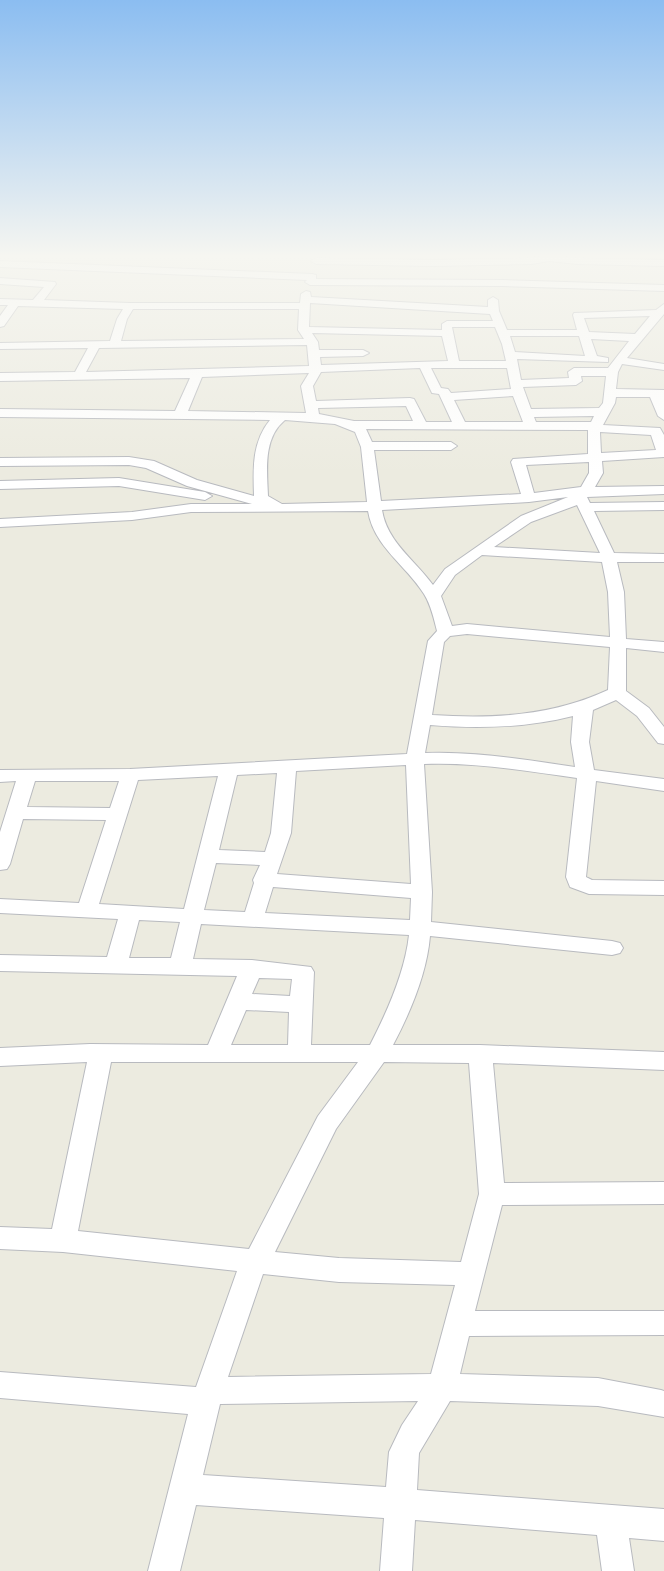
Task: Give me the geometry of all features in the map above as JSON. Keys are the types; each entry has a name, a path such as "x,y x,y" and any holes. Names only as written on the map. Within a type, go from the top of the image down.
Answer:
{"street":[{"path":"115,344 119,328"},
{"path":"448,328 454,364"},
{"path":"495,328 535,333 638,338"},
{"path":"581,328 592,359"},
{"path":"617,693 617,598 609,558 584,498 596,473 595,456 598,421 609,403 616,364 647,328"},
{"path":"502,329 517,388 529,419"},
{"path":"304,330 470,334"},
{"path":"304,330 312,342 315,354 316,371 307,386 312,411"},
{"path":"0,377 316,371 340,367 392,365 409,354 414,332"},
{"path":"535,333 540,347 557,347"},
{"path":"223,342 228,373"},
{"path":"0,346 312,342"},
{"path":"78,377 95,344"},
{"path":"315,354 409,354 424,364 436,390 444,392 460,425"},
{"path":"424,364 592,359 616,364 664,367"},
{"path":"447,398 575,381 574,372 616,364"},
{"path":"392,365 392,379"},
{"path":"180,414 196,374"},
{"path":"312,411 354,425 460,425 529,419 598,421 664,417 659,394 610,393"},
{"path":"0,413 282,416 312,411 410,402 422,424"},
{"path":"269,504 261,497 261,451 268,430 273,422 282,416"},
{"path":"529,498 518,462 664,453 656,431 598,421"},
{"path":"354,425 363,434 367,446 373,506 383,535 392,550 433,596 445,632"},
{"path":"367,446 451,446"},
{"path":"0,462 129,461 149,464 192,483 269,504"},
{"path":"0,485 119,482 269,504"},
{"path":"0,523 132,516 191,508 269,504 373,506 529,498 584,498 664,490"},
{"path":"433,596 450,572 526,519 584,498 664,506"},
{"path":"479,550 609,558 664,558"},
{"path":"164,1571 208,1396 230,1324 254,1263 327,1124 377,1054 404,994 417,950 422,892 415,759 434,646 445,632 467,629 664,647"},
{"path":"422,719 502,723 584,709 617,693"},
{"path":"617,693 643,712 664,739"},
{"path":"584,709 579,735 582,763 587,775 577,882 589,887 664,888"},
{"path":"0,776 130,775 442,758 516,764 664,785"},
{"path":"253,918 263,880 273,859 281,833 287,765"},
{"path":"180,966 229,769"},
{"path":"87,910 130,775"},
{"path":"0,861 27,776"},
{"path":"16,813 118,814"},
{"path":"208,856 273,859"},
{"path":"263,880 422,892"},
{"path":"0,906 420,928 612,948"},
{"path":"116,964 130,912"},
{"path":"0,963 252,968 302,972 299,1055"},
{"path":"216,1053 252,968"},
{"path":"238,1001 301,1005"},
{"path":"63,1241 102,1053"},
{"path":"0,1057 102,1053 480,1054 664,1061"},
{"path":"396,1571 404,1452 415,1430 436,1400 442,1387 460,1324 492,1194 480,1054"},
{"path":"492,1194 664,1193"},
{"path":"0,1238 63,1241 254,1263 339,1270 472,1274"},
{"path":"460,1324 664,1322"},
{"path":"0,1385 208,1396 442,1387 598,1392 663,1402"},
{"path":"185,1490 400,1504 664,1525"},
{"path":"610,1520 618,1571"}]}
